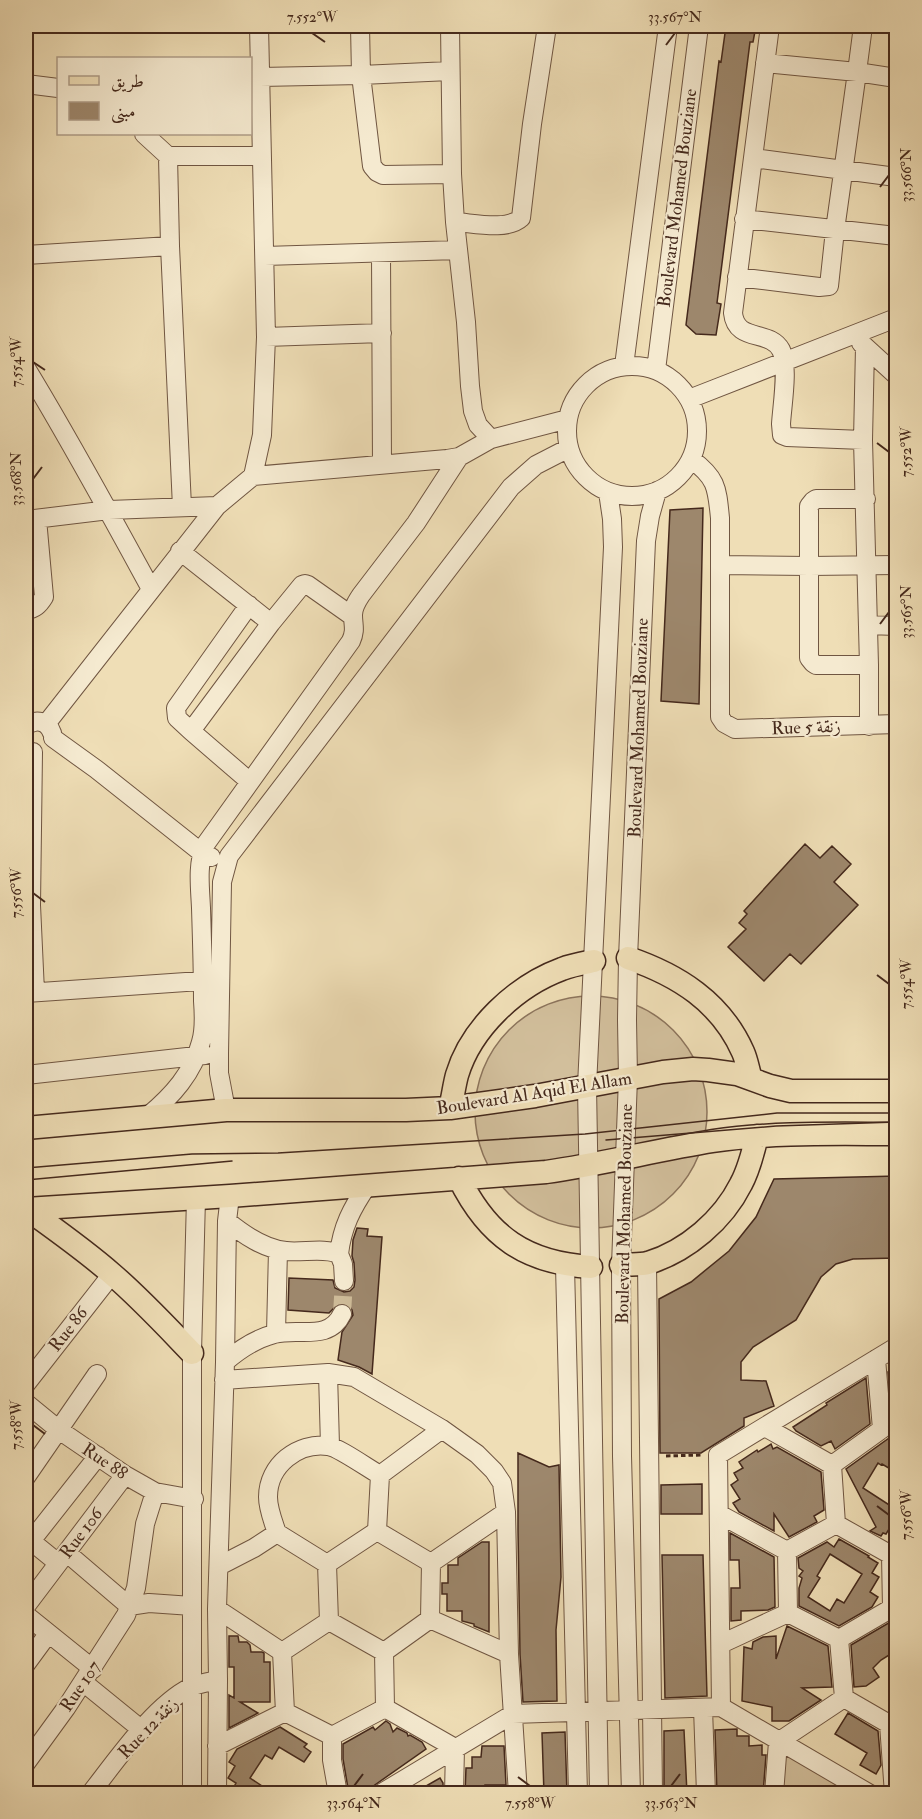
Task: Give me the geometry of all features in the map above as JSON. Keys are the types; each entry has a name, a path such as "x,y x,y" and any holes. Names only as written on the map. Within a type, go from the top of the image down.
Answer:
{"main road":[{"path":"628,958 655,967 677,978 716,1010 731,1030 743,1053 751,1079"},
{"path":"450,1108 458,1074 467,1051 480,1030 497,1011 538,980 563,968 594,961"},
{"name":"Boulevard Al Aqid El Allam","path":"26,1128 226,1110 450,1108 693,1069 722,1071 781,1089 801,1092 897,1091"},
{"path":"26,1209 503,1176 589,1166 701,1143 757,1136 897,1134"},
{"path":"621,1265 646,1263 670,1254 692,1241 711,1225 728,1206 745,1176 757,1136"},
{"path":"459,1178 480,1214 509,1242 546,1260 565,1266 591,1268"},
{"path":"26,1209 73,1242 112,1274 192,1353"}],"street":[{"path":"253,476 262,435 266,337 260,26"},
{"path":"360,26 361,75 372,166 383,175 452,174"},
{"path":"450,26 454,222 473,411 478,425 491,439"},
{"path":"454,222 502,225 515,224 521,218 547,26"},
{"name":"Boulevard Mohamed Bouziane","path":"624,366 668,26"},
{"name":"Boulevard Mohamed Bouziane","path":"656,370 699,26"},
{"path":"770,26 744,219 733,313 734,323 743,331 776,344 781,351 785,363 782,435 864,440"},
{"path":"738,278 828,287 863,26"},
{"path":"765,63 897,78"},
{"path":"260,77 450,71"},
{"path":"26,84 57,88"},
{"path":"145,135 168,156 261,156"},
{"path":"168,156 182,507"},
{"path":"753,158 897,177"},
{"path":"744,219 897,236"},
{"path":"26,255 170,246"},
{"path":"265,256 458,250"},
{"path":"381,253 382,464"},
{"path":"689,399 785,363 859,341 897,318"},
{"path":"266,337 382,333"},
{"path":"859,341 897,375"},
{"path":"859,341 866,499 869,726"},
{"path":"624,366 640,366 656,370 675,381 689,399 695,414 698,429 691,459 680,476 657,491 627,497 608,492 590,482 577,467 569,448 567,419 574,399 587,383 604,372 624,366"},
{"path":"26,368 110,510 151,589"},
{"path":"212,980 30,992 29,750 39,752 51,745 50,731 151,589 217,506 253,476 459,457 491,439 567,419"},
{"path":"148,1116 177,1089 197,1055 202,1040 212,980 222,882 226,864 233,849 511,487 537,465 569,448"},
{"path":"226,1110 219,1073 212,980 199,871 202,853 210,837 249,781 351,641 355,629 352,616 360,595 416,523 459,457"},
{"path":"691,459 708,472 716,486 720,518 720,565 897,565"},
{"name":"Boulevard Mohamed Bouziane","path":"631,1794 622,1456 621,1265 628,1078 628,958 646,542 657,491"},
{"name":"Boulevard Mohamed Bouziane","path":"599,1794 587,1086 613,533 608,492"},
{"path":"866,499 816,499 809,506 809,658 816,665 869,665"},
{"path":"26,610 39,605 44,597 31,520 110,510 217,506"},
{"path":"180,551 271,623"},
{"name":"Rue 5 زنقة","path":"720,565 720,717 724,723 735,729 897,724"},
{"path":"191,731 302,585 305,584 352,616"},
{"path":"249,605 176,708 177,718 249,781"},
{"path":"868,625 897,626"},
{"path":"26,726 36,721 202,853 226,864"},
{"path":"26,1075 219,1054"},
{"path":"344,1281 343,1264 339,1254 343,1230 367,1186"},
{"path":"217,1794 217,1609 227,1221 230,1196"},
{"path":"192,1794 194,1499 192,1353 196,1198"},
{"path":"227,1221 251,1239 278,1250 330,1251 339,1254"},
{"path":"276,1334 278,1250"},
{"path":"646,1263 653,1794"},
{"path":"565,1266 578,1794"},
{"name":"Rue 86","path":"26,1384 112,1274"},
{"path":"224,1371 248,1344 276,1334 328,1330 339,1321 342,1314"},
{"path":"706,1794 712,1708 721,1644 718,1569 718,1455 897,1347"},
{"path":"832,1465 889,1433 876,1359"},
{"path":"224,1371 328,1373 354,1377 442,1428 494,1470 502,1483 506,1512 509,1654 518,1794"},
{"path":"328,1373 330,1446"},
{"path":"26,1477 97,1374"},
{"name":"Rue 88","path":"27,1408 125,1475 155,1492 194,1499"},
{"path":"765,1427 832,1465"},
{"path":"377,1531 380,1475 442,1428"},
{"path":"327,1564 277,1533 269,1509 268,1495 276,1470 283,1461 301,1448 330,1446 380,1475"},
{"path":"98,1456 28,1539 62,1558 129,1606 149,1603 192,1606"},
{"path":"832,1465 836,1524"},
{"name":"Rue 106","path":"29,1593 62,1558 125,1475"},
{"name":"Rue 107","path":"26,1763 123,1621 136,1588 145,1524 155,1492"},
{"path":"431,1563 506,1512"},
{"path":"719,1514 787,1551"},
{"path":"787,1551 836,1524"},
{"path":"836,1524 894,1553 894,1609 839,1639"},
{"path":"377,1531 431,1563"},
{"path":"327,1564 377,1531"},
{"path":"219,1566 277,1533"},
{"path":"787,1551 788,1613"},
{"path":"430,1619 431,1563"},
{"path":"327,1564 329,1621"},
{"path":"217,1609 282,1652"},
{"path":"721,1644 788,1613"},
{"path":"788,1613 839,1639"},
{"path":"26,1616 48,1634 142,1730"},
{"path":"430,1619 509,1654"},
{"path":"384,1652 430,1619"},
{"path":"329,1621 384,1652"},
{"path":"282,1652 329,1621"},
{"path":"26,1664 48,1634"},
{"path":"839,1639 844,1698"},
{"path":"282,1652 285,1712"},
{"path":"384,1652 385,1708"},
{"name":"Rue 12 زنقة","path":"90,1794 142,1730 164,1707 191,1687 218,1680"},
{"path":"844,1698 893,1722 894,1794"},
{"path":"778,1742 844,1698"},
{"path":"332,1736 385,1708"},
{"path":"385,1708 455,1748"},
{"path":"381,1794 513,1714 712,1708 870,1794"},
{"path":"285,1712 332,1736"},
{"path":"217,1746 285,1712"},
{"path":"332,1736 332,1760 338,1794"},
{"path":"774,1794 778,1742"},
{"path":"454,1794 455,1748"}],"path":[{"path":"671,1456 718,1455"}],"shaded area":[{"path":"580,996 602,996 636,1004 646,1009 665,1022 681,1038 699,1067 705,1089 707,1112 705,1135 699,1157 688,1177 665,1202 636,1220 602,1228 580,1228 546,1220 536,1215 517,1202 501,1186 483,1157 475,1123 475,1101 483,1067 488,1057 501,1038 517,1022 546,1004"},
{"path":"781,1747 865,1794 777,1794"}],"building":[{"path":"726,26 756,26 753,42 750,42 717,303 721,304 716,335 696,334 686,325 719,61 721,62"},
{"path":"703,508 699,704 661,701 670,510"},
{"path":"805,844 820,858 832,846 851,864 834,882 858,905 801,964 790,954 764,981 728,947 746,929 739,923 747,914 744,911"},
{"path":"897,1176 897,1258 853,1259 836,1264 821,1277 796,1320 753,1347 741,1362 741,1380 766,1381 774,1406 744,1418 744,1426 701,1453 660,1453 659,1299 691,1282 729,1251 756,1217 774,1179"},
{"path":"357,1228 368,1229 367,1236 382,1237 372,1374 338,1360 342,1332 353,1315 349,1305 338,1304 329,1313 288,1310 289,1278 333,1280 335,1288 344,1292 354,1287 352,1256 353,1240"},
{"path":"897,1360 897,1473 878,1463 863,1488 897,1510 897,1516 886,1534 883,1533 881,1536 870,1531 876,1527 846,1469 889,1438 892,1433 888,1372"},
{"path":"866,1378 870,1424 835,1449 831,1441 821,1446 793,1427 827,1405 826,1403"},
{"path":"771,1444 773,1449 777,1447 821,1472 824,1510 814,1516 817,1522 789,1537 774,1514 774,1531 739,1512 733,1503 740,1499 731,1485 738,1480 734,1473 743,1468 739,1462"},
{"path":"518,1453 549,1467 559,1465 561,1577 556,1630 557,1701 523,1702 520,1654"},
{"path":"702,1484 702,1514 661,1514 661,1485"},
{"path":"730,1533 774,1557 775,1607 768,1610 741,1611 741,1620 731,1621 731,1588 740,1588 739,1560 730,1560"},
{"path":"839,1539 869,1556 878,1563 872,1573 879,1577 870,1592 878,1597 872,1607 839,1626 799,1606 799,1588 802,1578 799,1576 803,1571 799,1568 798,1558 827,1542 834,1547","holes":["830,1554 862,1574 844,1603 837,1599 830,1611 808,1597 820,1578 817,1576"]},
{"path":"482,1542 489,1542 489,1632 462,1621 462,1611 447,1611 447,1594 442,1594 442,1583 448,1583 448,1565 458,1565 458,1558"},
{"path":"662,1555 703,1555 707,1696 665,1698"},
{"path":"897,1618 897,1650 873,1668 879,1677 866,1686 854,1687 851,1645"},
{"path":"787,1626 828,1646 832,1687 802,1688 821,1700 789,1721 772,1721 772,1707 742,1701 744,1647 752,1649 753,1642 763,1637 776,1636 776,1659"},
{"path":"229,1636 238,1636 239,1642 247,1642 250,1645 251,1652 264,1653 264,1662 270,1662 270,1702 240,1702 258,1713 229,1728 229,1695 234,1698 234,1667 229,1667"},
{"path":"848,1713 878,1731 881,1765 876,1774 860,1765 867,1753 835,1734"},
{"path":"386,1721 393,1732 397,1728 407,1733 408,1736 422,1742 426,1749 362,1794 349,1794 343,1744 373,1727 375,1730"},
{"path":"280,1727 307,1744 304,1747 311,1752 304,1762 279,1747 272,1759 265,1755 250,1778 274,1794 230,1794 236,1783 228,1778 235,1766 229,1762 237,1749"},
{"path":"737,1729 737,1736 749,1736 749,1746 762,1745 762,1755 766,1755 763,1794 717,1794 715,1730"},
{"path":"684,1730 687,1794 664,1794 664,1731"},
{"path":"565,1732 567,1794 544,1794 542,1733"},
{"path":"482,1746 504,1746 506,1785 485,1785 485,1794 465,1794 466,1768 472,1768 472,1757 481,1757"},
{"path":"440,1778 443,1783 443,1794 412,1794"}],"tunnel":[{"path":"342,1314 344,1281"}],"tram line":[{"path":"26,1168 192,1154 278,1153 585,1134 777,1113 896,1113"},
{"path":"606,1140 776,1126 896,1122"},
{"path":"26,1180 232,1161"}]}
